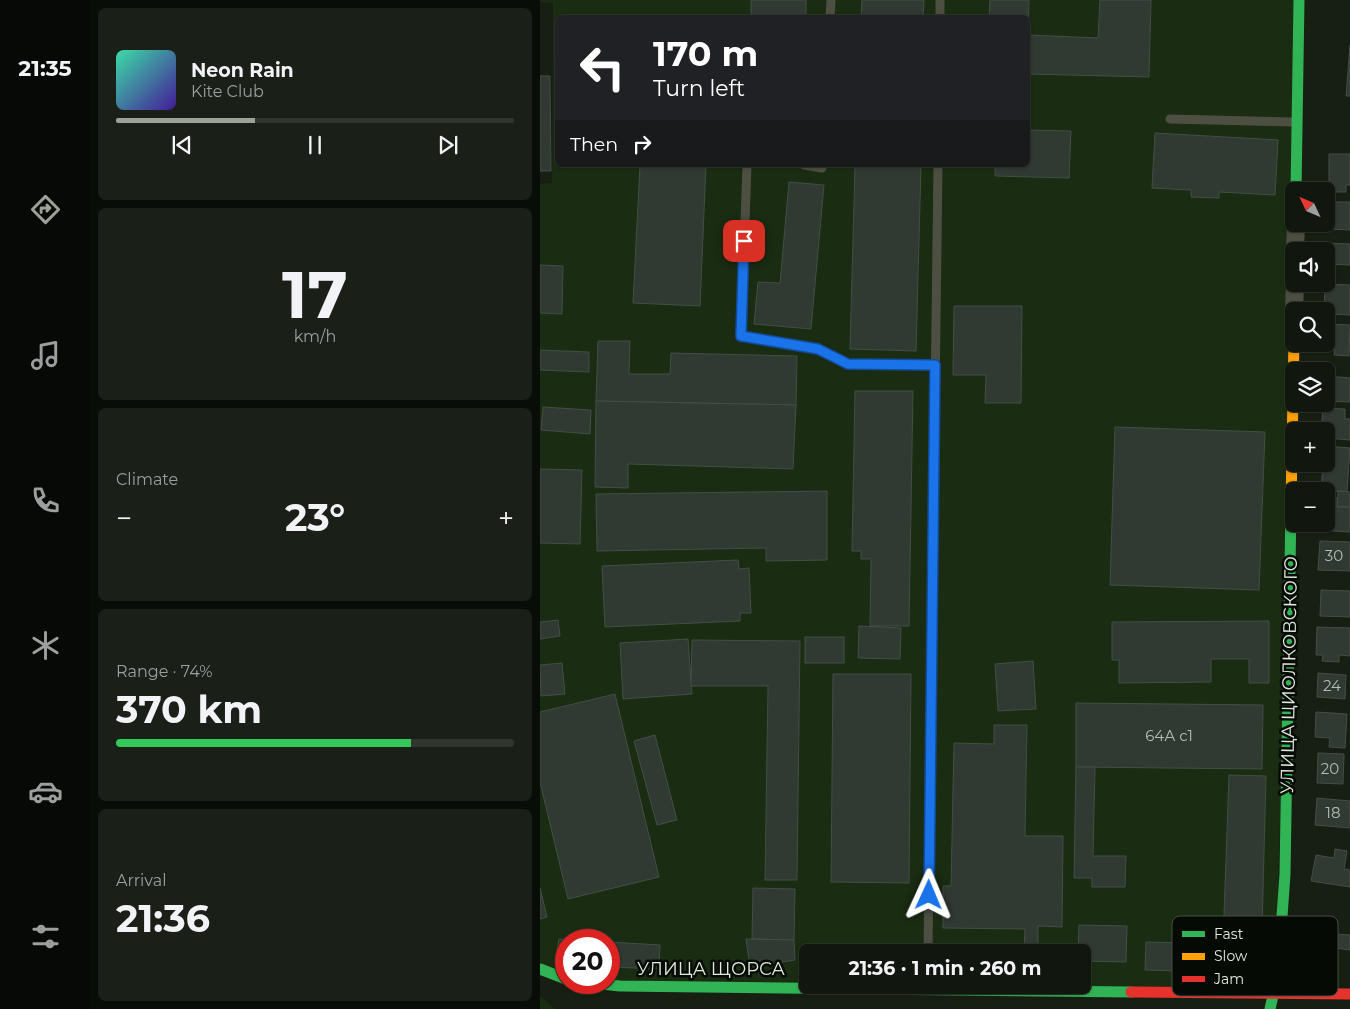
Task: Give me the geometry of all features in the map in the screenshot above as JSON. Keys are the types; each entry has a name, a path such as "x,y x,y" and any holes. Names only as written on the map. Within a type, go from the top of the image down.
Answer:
{"street":[{"path":"1296,182 1299,0"},
{"name":"УЛИЦА ЦИОЛКОВСКОГО","path":"1282,916 1285,874 1294,352"},
{"path":"540,969 555,975"},
{"name":"УЛИЦА ЩОРСА","path":"620,986 799,986"},
{"name":"УЛИЦА ЩОРСА","path":"1091,990 1172,991"},
{"name":"УЛИЦА ЦИОЛКОВСКОГО","path":"1270,1009 1273,996"}],"lane":[{"path":"830,15 831,0"},
{"path":"940,0 940,15"},
{"path":"1170,119 1297,122"},
{"path":"747,167 741,336 818,349 848,364 935,365"},
{"path":"928,944 938,167"}],"shaded area":[{"path":"540,0 1299,0 1294,182 1285,182 1285,232 1294,232 1294,242 1285,242 1285,292 1294,292 1294,302 1285,302 1285,352 1294,352 1293,362 1285,362 1285,412 1292,412 1292,422 1285,422 1285,472 1290,472 1290,482 1285,482 1285,532 1288,532 1277,916 1172,916 1172,991 1091,990 1091,944 799,944 799,985 620,982 620,929 555,929 555,975 540,969 540,184 552,183 553,3 540,2"},
{"path":"540,996 555,1009 540,1009"}],"building":[{"path":"751,0 806,0 806,15 751,15"},
{"path":"862,0 924,0 923,15 861,15"},
{"path":"990,0 1029,0 1029,15 989,15"},
{"path":"1100,0 1151,0 1149,77 1030,74 1030,35 1098,38"},
{"path":"1350,45 1350,96 1346,96"},
{"path":"540,76 550,76 551,171 540,171"},
{"path":"1030,130 1071,131 1069,178 995,176 995,167 1030,167"},
{"path":"1155,133 1278,140 1275,195 1219,192 1219,198 1191,197 1191,190 1152,188"},
{"path":"1329,154 1350,154 1350,185 1346,185 1346,192 1335,192 1335,182 1329,182"},
{"path":"640,167 706,167 700,306 633,303"},
{"path":"855,167 921,167 916,351 850,349"},
{"path":"789,182 824,185 811,329 754,324 758,282 780,283"},
{"path":"1335,202 1350,202 1350,230 1335,229"},
{"path":"1335,243 1350,244 1350,265 1335,264"},
{"path":"540,265 563,266 562,314 540,313"},
{"path":"1335,284 1350,285 1350,315 1335,314 1335,302 1324,302 1325,292 1335,292"},
{"path":"954,306 1022,306 1021,403 985,403 986,375 953,375"},
{"path":"1335,324 1350,325 1349,356 1334,355"},
{"path":"598,341 630,341 629,374 670,374 671,353 797,356 796,405 596,401"},
{"path":"540,350 589,352 589,372 540,370"},
{"path":"1335,377 1350,378 1350,402 1335,401"},
{"path":"855,391 913,391 909,626 870,626 871,559 861,559 861,551 852,551"},
{"path":"596,401 796,405 793,469 628,464 628,488 595,487"},
{"path":"543,407 591,410 590,434 541,430"},
{"path":"1335,409 1345,409 1345,419 1350,419 1350,440 1335,439 1335,422 1322,422 1323,412 1335,412"},
{"path":"1115,427 1265,432 1259,590 1110,585"},
{"path":"1335,447 1350,448 1347,492 1335,491 1335,482 1322,482 1322,472 1335,472"},
{"path":"540,469 582,470 580,544 540,543"},
{"path":"827,491 827,560 766,561 766,548 597,551 596,494"},
{"path":"1338,491 1350,492 1350,507 1337,507"},
{"path":"1335,498 1338,498 1337,507 1350,507 1350,532 1335,531"},
{"path":"1320,541 1350,542 1350,571 1318,570"},
{"path":"738,560 739,569 749,568 751,613 740,613 740,621 605,627 602,566"},
{"path":"1321,590 1350,591 1350,617 1320,616"},
{"path":"558,620 560,636 540,639 540,622"},
{"path":"1269,621 1269,683 1249,683 1249,659 1211,659 1211,682 1119,683 1119,660 1112,660 1112,622"},
{"path":"859,626 901,628 900,659 858,658"},
{"path":"1317,627 1350,628 1350,656 1339,655 1339,662 1322,661 1323,655 1316,655"},
{"path":"805,637 844,637 844,663 805,663"},
{"path":"688,639 692,694 623,699 620,643"},
{"path":"692,640 800,641 797,880 765,880 768,686 691,686"},
{"path":"1033,661 1036,709 998,711 995,664"},
{"path":"562,663 565,694 541,696 540,665"},
{"path":"1318,673 1346,675 1345,699 1317,697"},
{"path":"833,674 911,674 909,883 831,882"},
{"path":"615,694 659,877 568,899 540,782 540,712"},
{"path":"1076,703 1263,705 1262,769 1076,767"},
{"path":"1316,712 1347,714 1345,748 1329,747 1330,738 1315,737"},
{"path":"994,725 1027,725 1025,836 1063,836 1062,927 1038,926 1038,944 1024,944 1025,929 943,928 943,886 951,886 954,743 994,744"},
{"path":"655,735 677,820 657,825 634,741"},
{"path":"1318,753 1344,754 1343,784 1317,783"},
{"path":"1076,767 1095,767 1093,856 1126,856 1125,887 1092,887 1092,878 1074,878"},
{"path":"1229,775 1266,776 1262,916 1224,916"},
{"path":"1317,798 1350,801 1350,828 1315,825"},
{"path":"1335,849 1347,851 1344,869 1350,870 1350,887 1311,881 1316,855 1334,858"},
{"path":"540,888 547,917 540,919"},
{"path":"753,888 795,889 794,940 752,939"},
{"path":"1079,925 1127,926 1126,962 1091,961 1091,944 1078,944"},
{"path":"1338,934 1350,935 1350,950 1338,948"},
{"path":"746,939 794,940 795,960 750,968"},
{"path":"1146,942 1172,943 1172,971 1145,970"},
{"path":"620,943 660,945 659,969 620,967"}],"traffic: fast":[{"path":"1296,182 1299,0"},
{"path":"1282,916 1285,874 1291,532"},
{"path":"540,969 555,975"},
{"path":"620,986 1131,992"},
{"path":"1270,1009 1273,996"}],"traffic: slow":[{"path":"1291,482 1294,352"}],"traffic: jam":[{"path":"1131,992 1172,992"},
{"path":"1338,994 1350,994"}],"route":[{"path":"744,241 741,336 818,349 848,364 935,365 929,895"}]}
